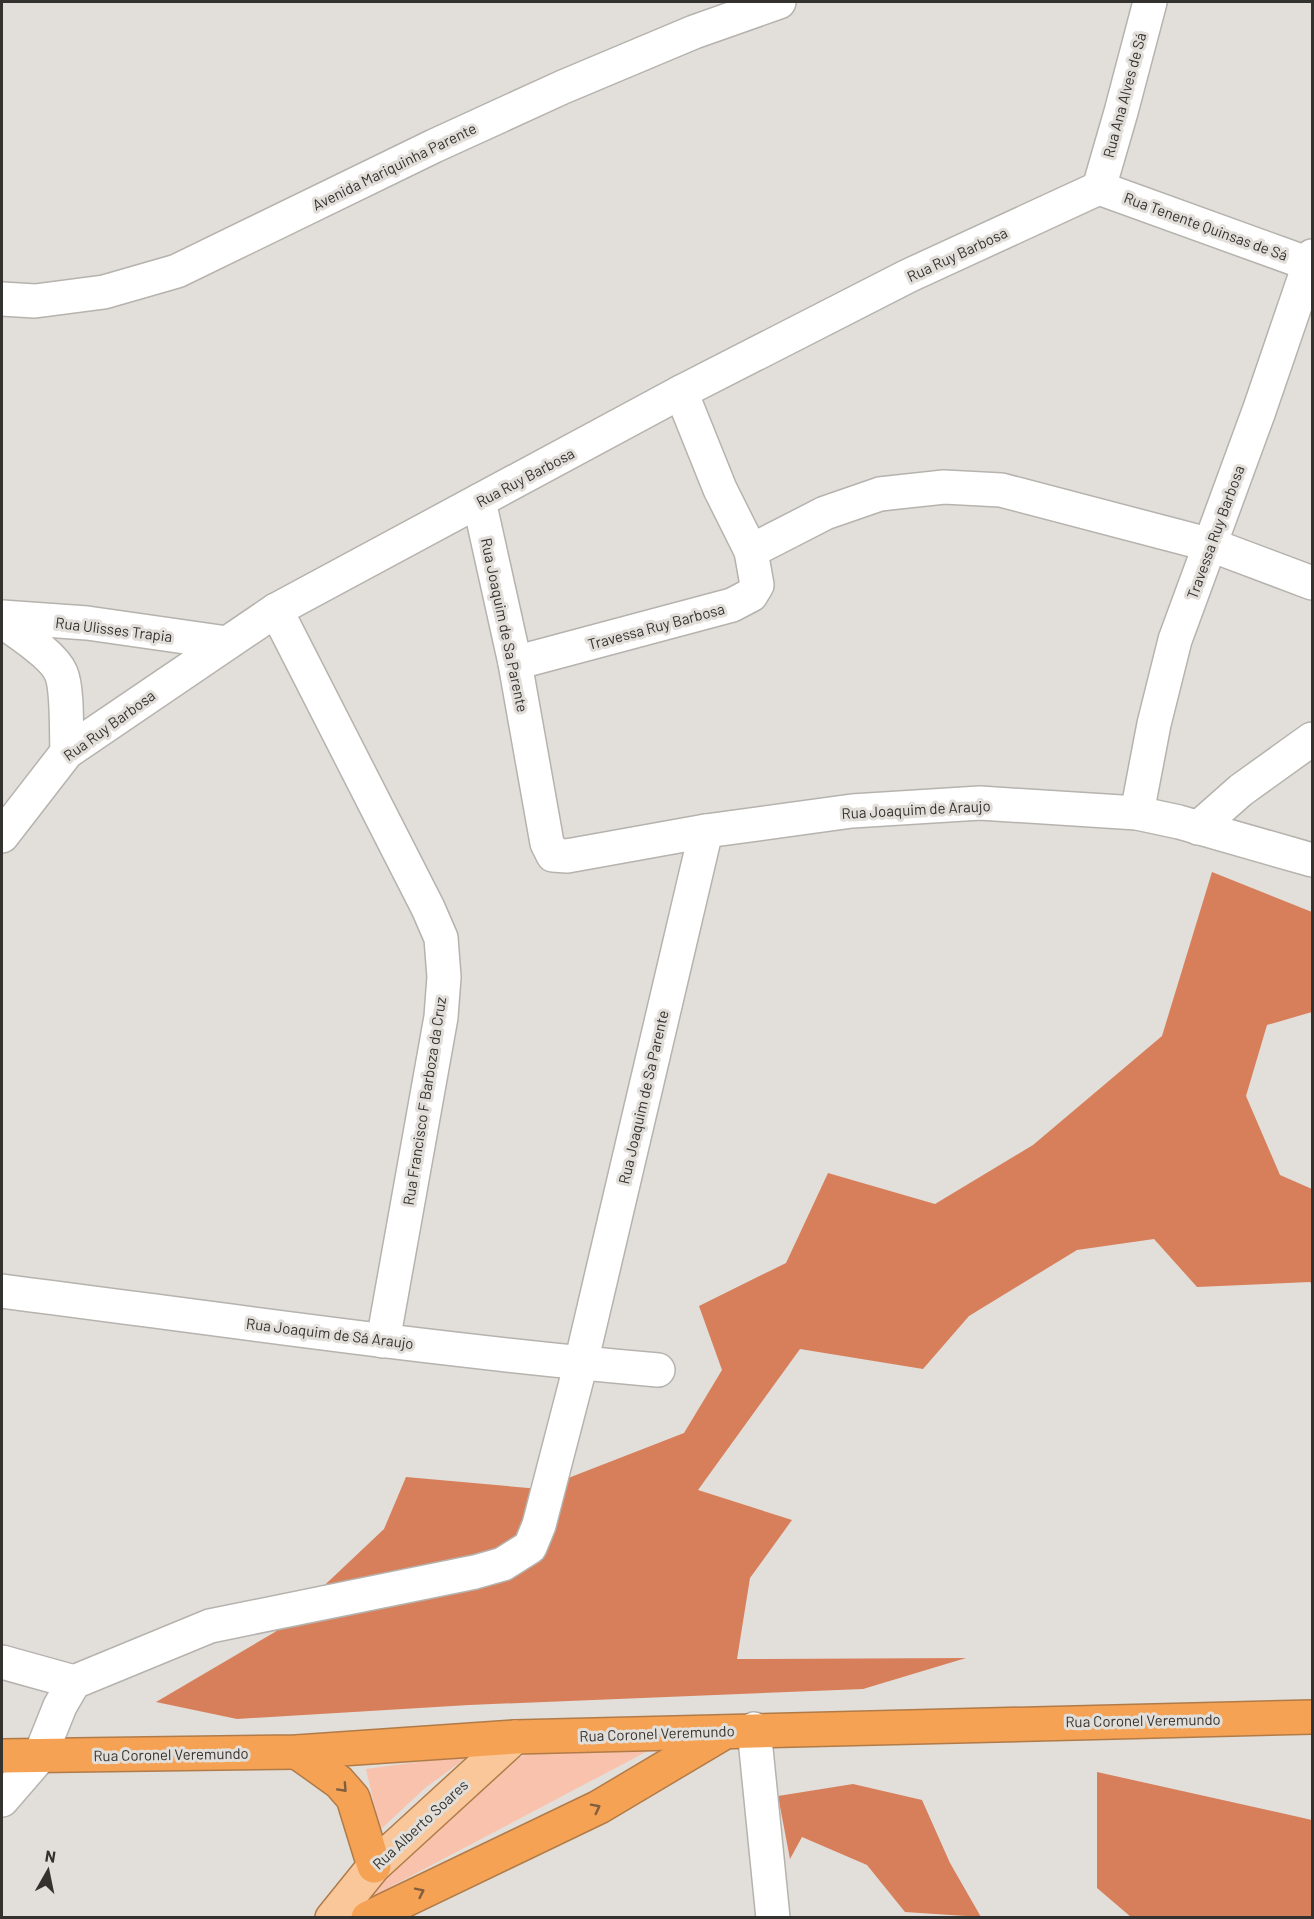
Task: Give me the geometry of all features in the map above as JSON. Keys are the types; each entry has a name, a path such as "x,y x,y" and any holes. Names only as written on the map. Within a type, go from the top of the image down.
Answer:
{"highway":[{"name":"Rua Coronel Veremundo","path":"2,1756 297,1752 514,1737 1312,1717"},
{"path":"368,1917 599,1807 740,1730"},
{"path":"297,1752 339,1782 353,1798 374,1866"}],"main road":[{"name":"Rua Alberto Soares","path":"332,1917 374,1866 514,1737"}],"street":[{"name":"Avenida Mariquinha Parente","path":"2,299 35,301 104,292 177,271 434,146 563,87 694,32 780,2"},
{"name":"Rua Ana Alves de Sá","path":"1099,188 1150,2"},
{"name":"Rua Tenente Quinsas de Sá","path":"1099,188 1312,262"},
{"name":"Rua Ruy Barbosa","path":"2,836 8,825 67,752 276,610 681,392 908,276 1099,188"},
{"name":"Travessa Ruy Barbosa","path":"1137,813 1154,724 1175,640 1312,262"},
{"path":"681,392 720,489 751,551 825,513 880,494 944,487 1001,490 1211,545 1312,583"},
{"name":"Rua Joaquim de Sa Parente","path":"480,501 515,663 547,843 553,855"},
{"name":"Travessa Ruy Barbosa","path":"515,663 732,605 750,595 757,585 751,551"},
{"name":"Rua Francisco F Barboza da Cruz","path":"276,610 428,908 441,938 444,977 441,1017 383,1341"},
{"name":"Rua Ulisses Trapia","path":"2,619 87,624 227,643"},
{"name":"Rua Ulisses Trapia","path":"2,619 49,657 61,672 67,752"},
{"path":"1198,828 1241,790 1312,739"},
{"name":"Rua Joaquim de Araujo","path":"553,855 567,856 706,831 852,811 980,803 1137,813 1312,861"},
{"name":"Rua Joaquim de Sa Parente","path":"74,1682 210,1626 475,1572 503,1564 530,1547 540,1525 581,1363 706,831"},
{"name":"Rua Joaquim de Sá Araujo","path":"2,1291 383,1341 658,1370"},
{"path":"2,1662 74,1682 60,1706 40,1756 2,1800"},
{"path":"740,1730 773,1917"}],"shaded area":[{"path":"1212,872 1312,912 1312,1012 1267,1025 1246,1096 1280,1175 1312,1189 1312,1284 1310,1282 1197,1287 1154,1239 1077,1250 969,1316 923,1369 800,1349 698,1490 792,1520 750,1578 737,1659 966,1658 863,1689 469,1705 237,1719 156,1702 275,1632 384,1529 406,1477 540,1489 684,1433 722,1370 699,1306 786,1263 828,1173 935,1204 1033,1145 1162,1036"},
{"path":"661,1744 335,1916 440,1807 534,1749"},
{"path":"470,1755 425,1788 380,1830 366,1769"},
{"path":"1097,1772 1312,1820 1312,1917 1131,1917 1097,1888"},
{"path":"853,1784 922,1800 950,1863 981,1917 905,1912 867,1865 802,1837 790,1859 778,1796"}]}
